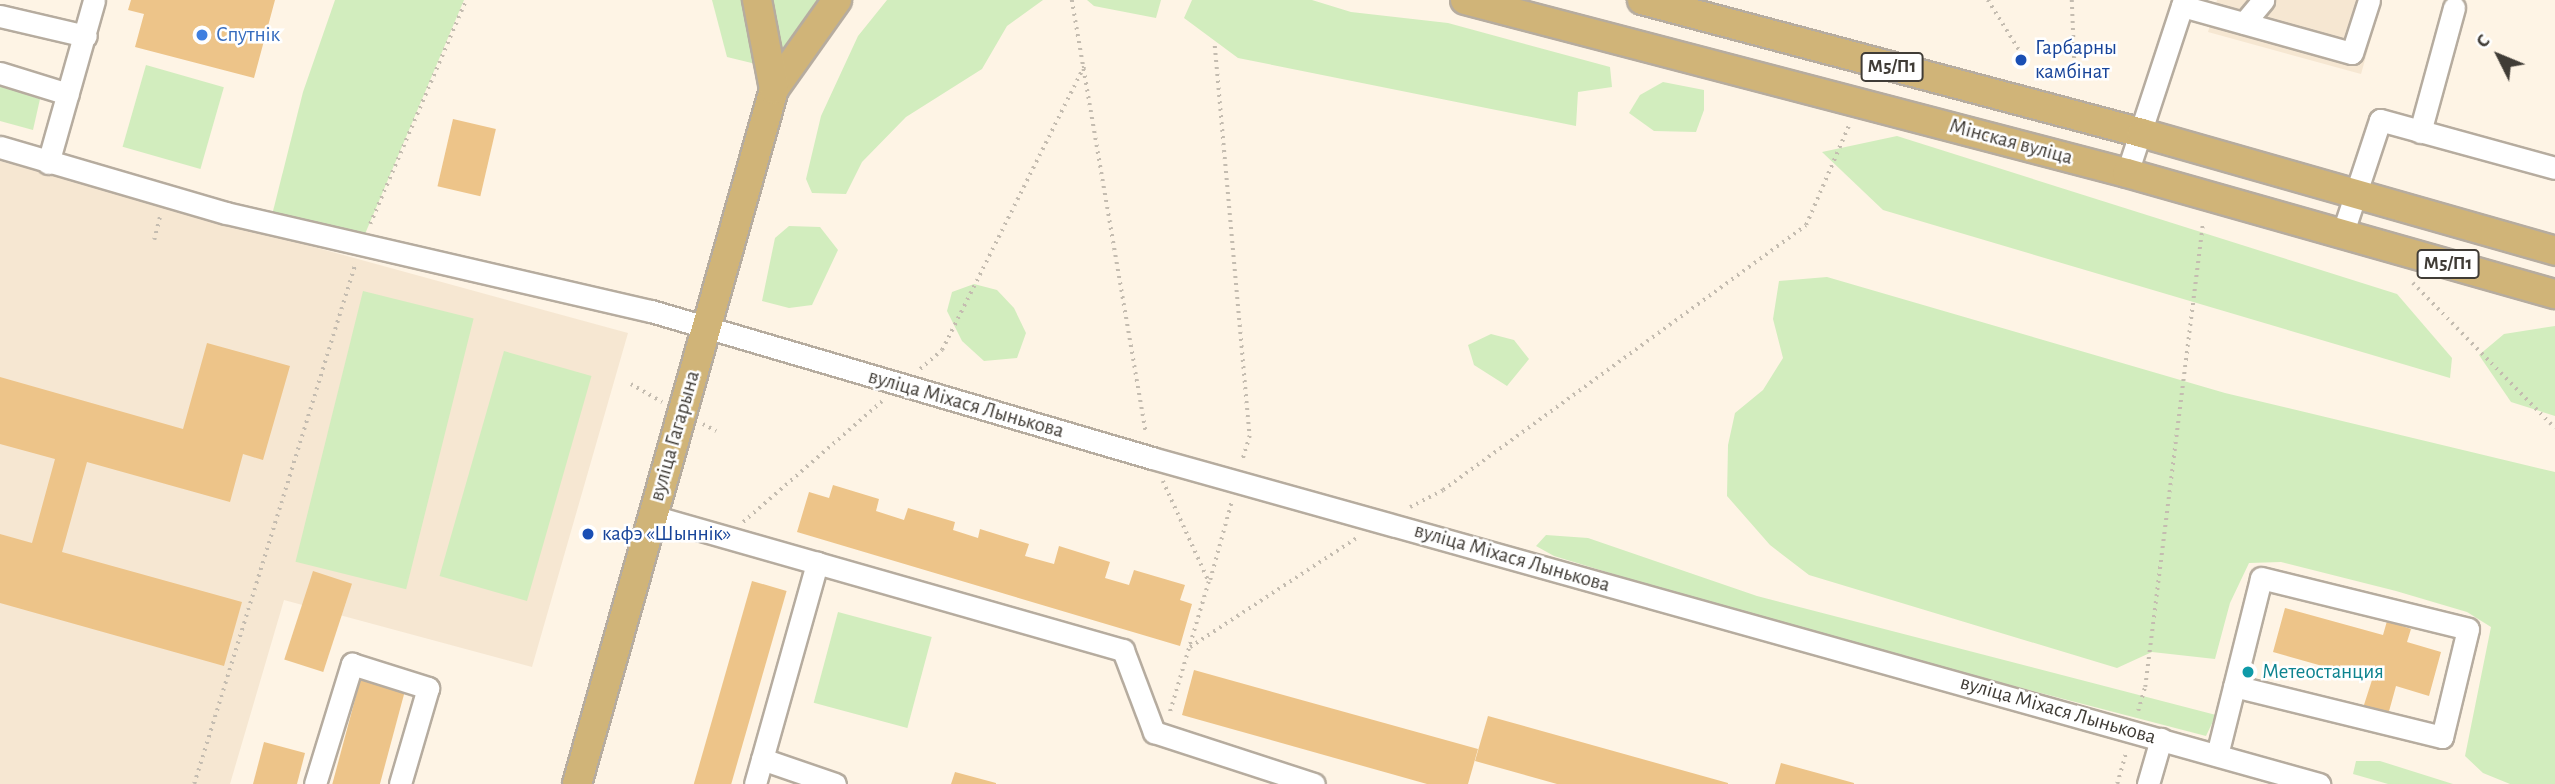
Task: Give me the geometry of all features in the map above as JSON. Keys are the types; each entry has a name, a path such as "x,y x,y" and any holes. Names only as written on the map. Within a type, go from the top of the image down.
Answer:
{"main road":[{"name":"вуліца Гагарына","path":"757,0 774,89"},
{"name":"вуліца Гагарына","path":"577,784 774,89 837,0"},
{"name":"Мінская вуліца","path":"1465,0 2127,173 2555,294"},
{"name":"Мінская вуліца","path":"1642,0 2142,133 2555,251"}],"street":[{"path":"48,163 94,0"},
{"path":"2244,23 2263,0"},
{"path":"2127,173 2183,3 2352,53 2369,0"},
{"path":"2420,132 2454,8"},
{"path":"0,16 86,36"},
{"path":"0,73 68,94"},
{"path":"2342,235 2379,120 2555,169"},
{"name":"вуліца Міхася Лынькова","path":"0,147 165,197 362,241 707,327 1152,458 2319,784"},
{"path":"652,516 1124,650 1154,732 1314,784"},
{"path":"755,784 817,563"},
{"path":"2217,755 2234,686 2261,578 2468,629 2442,737 2234,686"},
{"path":"315,784 352,664 428,688 400,784"},
{"path":"2148,784 2161,739"},
{"path":"762,759 835,784"}],"path":[{"path":"194,784 362,241 466,0"},
{"path":"1072,0 1085,65 1139,405 1152,458 1209,582"},
{"path":"1987,0 2026,61"},
{"path":"2072,0 2075,74"},
{"path":"1163,735 1250,436 1215,46"},
{"path":"726,537 942,351 1085,65"},
{"path":"1190,647 1381,522 1443,491 1806,225 1850,123"},
{"path":"154,240 165,197"},
{"path":"2117,784 2145,687 2203,224"},
{"path":"2413,284 2555,428"}],"shaded area":[{"path":"2217,0 2382,0 2361,74 2208,32"},
{"path":"0,161 628,333 532,667 284,600 230,784 0,784"}],"green space":[{"path":"335,0 464,0 362,241 270,223 303,92"},
{"path":"712,0 745,0 764,66 727,57"},
{"path":"769,0 820,0 801,23 783,61"},
{"path":"887,0 1043,0 1007,26 982,69 906,117 862,162 846,194 812,193 806,179 821,116 858,36"},
{"path":"1087,0 1161,0 1156,18 1094,6"},
{"path":"1192,0 1312,0 1351,12 1448,23 1610,67 1612,87 1578,92 1576,126 1238,58 1184,18"},
{"path":"146,65 224,87 200,169 123,147"},
{"path":"1663,82 1704,90 1704,110 1696,132 1654,131 1629,113 1640,95"},
{"path":"0,86 40,99 33,130 0,121"},
{"path":"1897,136 2397,294 2452,358 2450,378 1883,210 1822,152"},
{"path":"789,226 820,227 838,250 812,305 789,308 762,301 775,238"},
{"path":"1827,277 2225,393 2555,472 2555,784 2510,784 2483,773 2465,756 2491,627 2467,612 2396,591 2281,562 2249,563 2230,603 2215,659 2152,652 2117,668 1809,575 1770,545 1727,496 1728,445 1735,413 1763,390 1783,358 1773,319 1779,281"},
{"path":"974,284 997,290 1014,308 1026,333 1017,358 984,361 962,341 947,311 952,292"},
{"path":"363,291 474,319 406,589 296,562"},
{"path":"2555,326 2555,416 2511,402 2479,355 2504,334"},
{"path":"1491,334 1514,340 1529,359 1507,386 1474,365 1468,345"},
{"path":"504,351 591,376 527,601 440,576"},
{"path":"1546,535 1588,538 1757,596 2216,715 2206,736 1787,627 1554,556 1536,546"},
{"path":"838,612 932,637 907,728 814,703"},
{"path":"2356,761 2380,761 2453,784 2388,784 2353,774"}],"building":[{"name":"Спутнік","path":"131,0 275,0 254,78 135,47 144,14 128,10"},
{"path":"453,119 496,129 480,196 437,186"},
{"path":"207,343 290,366 263,460 243,454 230,502 87,462 62,552 242,602 224,666 0,603 0,534 32,543 55,459 0,444 0,377 183,429"},
{"path":"833,485 879,499 876,511 904,520 908,508 955,522 953,530 978,538 980,529 1029,544 1025,556 1054,564 1059,546 1110,562 1105,578 1129,585 1134,570 1185,585 1180,600 1192,604 1180,646 797,532 809,492 829,498"},
{"path":"313,571 352,584 323,672 284,659"},
{"path":"752,581 787,591 731,784 694,784"},
{"path":"2285,608 2383,635 2387,621 2411,629 2407,642 2441,652 2429,696 2396,686 2388,715 2363,708 2372,680 2273,652"},
{"path":"1194,670 1478,749 1468,784 1427,784 1182,715"},
{"path":"361,677 405,689 380,784 332,784"},
{"path":"1488,716 1728,784 1557,784 1475,761"},
{"path":"264,742 305,753 297,784 253,784"},
{"path":"1781,763 1854,783 1854,784 1775,784"},
{"path":"955,772 996,783 996,784 951,784"}],"place":[{"name":"Спутнік","path":"202,35"},
{"name":"Гарбарны камбінат","path":"2021,60"},
{"name":"кафэ «Шыннік»","path":"588,534"},
{"name":"Метеостанция","path":"2248,672"}]}
